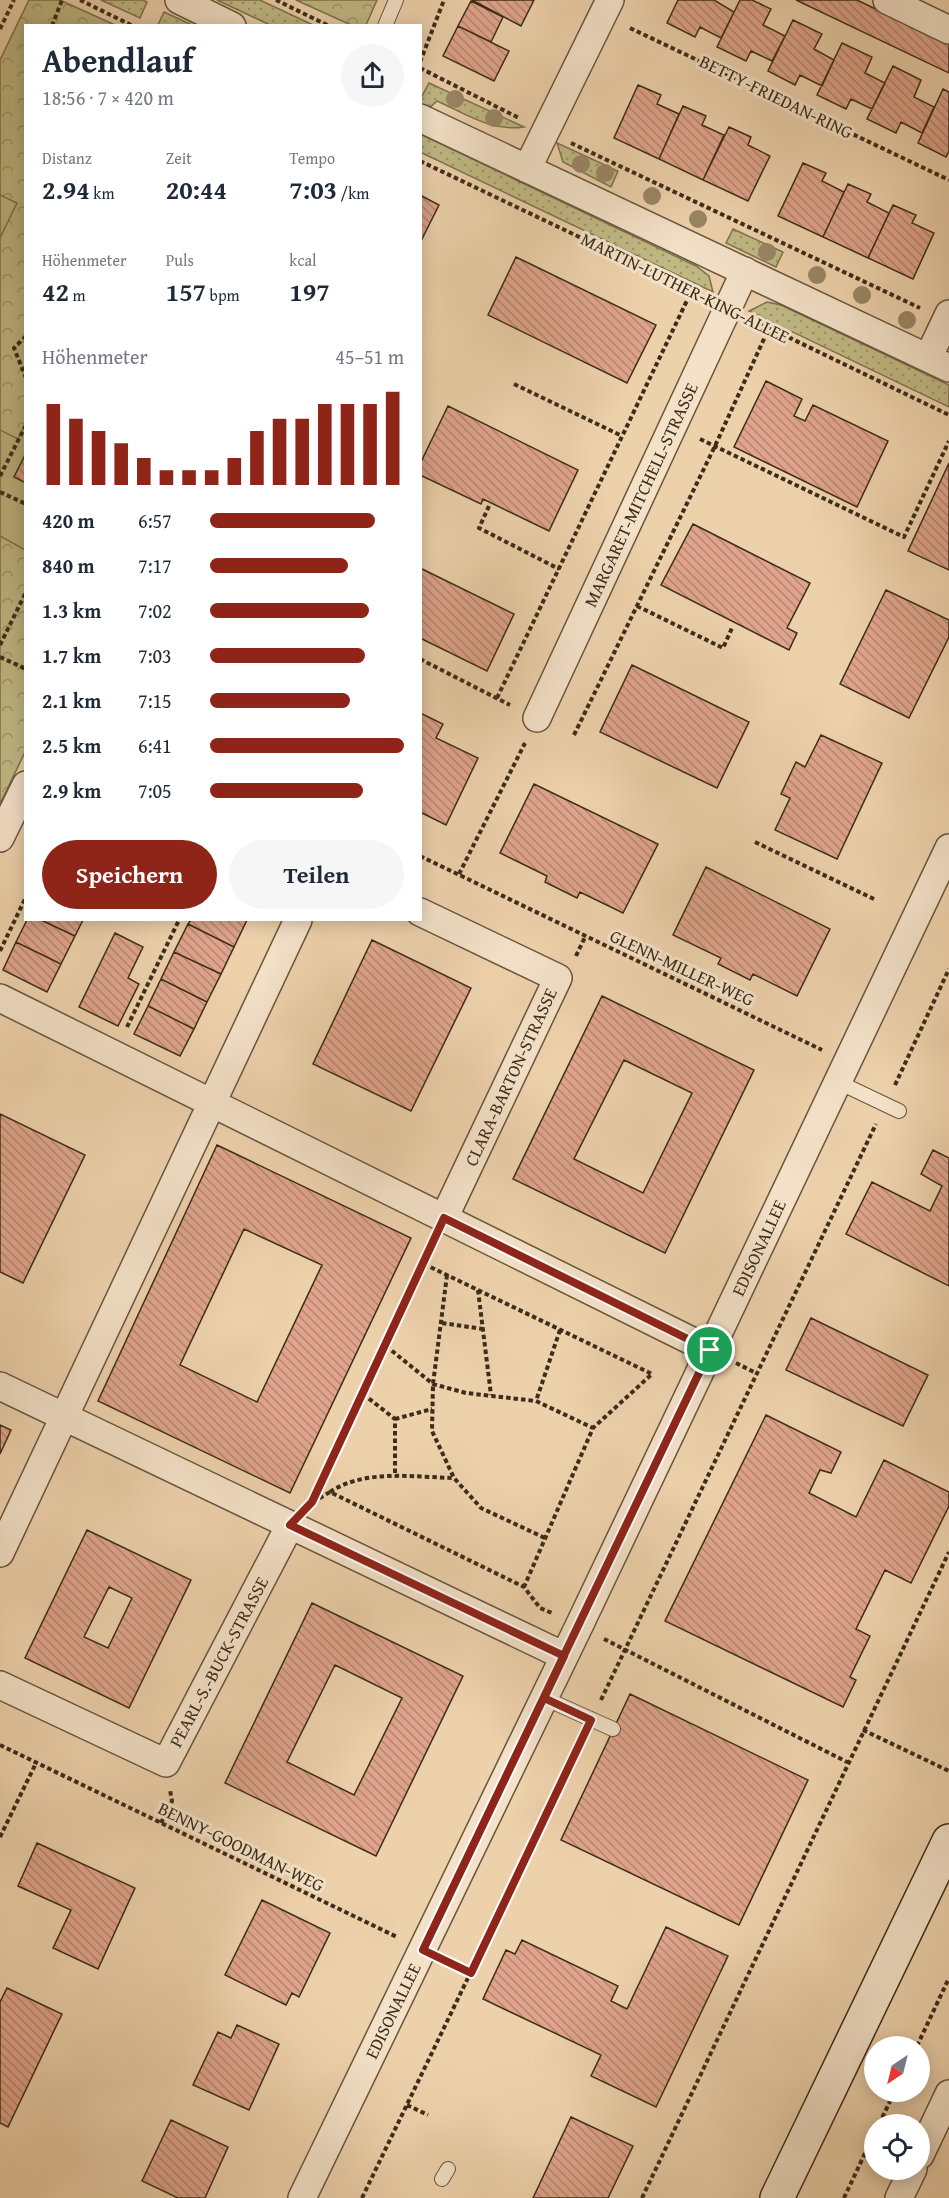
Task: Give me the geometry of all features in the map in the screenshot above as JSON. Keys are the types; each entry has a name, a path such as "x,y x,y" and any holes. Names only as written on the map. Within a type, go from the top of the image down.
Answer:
{"main road":[{"path":"777,2198 949,1841"}],"street":[{"path":"179,0 228,24"},
{"path":"887,0 949,30"},
{"path":"527,169 606,7"},
{"path":"422,119 938,363 947,317"},
{"name":"MARGARET-MITCHELL-STRASSE","path":"537,718 745,272"},
{"path":"0,838 24,789"},
{"name":"EDISONALLEE","path":"302,2198 579,1626 948,854"},
{"name":"CLARA-BARTON-STRASSE","path":"422,913 558,978 444,1218"},
{"path":"0,1553 210,1102 298,921"},
{"path":"0,998 710,1350"},
{"path":"0,1386 564,1656"},
{"name":"PEARL-S.-BUCK-STRASSE","path":"0,1685 166,1763 290,1525"},
{"path":"930,2134 949,2094"},
{"path":"899,2198 908,2180"}],"lane":[{"path":"386,24 396,0"},
{"path":"842,1072 885,1105 899,1111"},
{"path":"544,1698 613,1729"}],"path":[{"path":"0,29 14,0"},
{"path":"53,24 62,0"},
{"path":"80,0 129,24"},
{"path":"276,0 325,24"},
{"path":"422,57 444,0"},
{"name":"BETTY-FRIEDAN-RING","path":"606,7 949,180"},
{"path":"422,70 546,131 947,317"},
{"name":"MARTIN-LUTHER-KING-ALLEE","path":"422,162 949,415"},
{"path":"497,698 692,290"},
{"path":"574,735 715,446 769,328"},
{"path":"24,338 14,348 24,373"},
{"path":"514,384 622,436"},
{"path":"673,427 904,537 949,441"},
{"path":"0,476 24,429"},
{"path":"0,492 24,503"},
{"path":"489,506 479,528 559,569"},
{"path":"0,645 24,596"},
{"path":"637,606 723,648 732,628"},
{"path":"0,657 24,668"},
{"path":"422,660 537,718 459,874"},
{"path":"755,842 876,900"},
{"name":"GLENN-MILLER-WEG","path":"422,857 842,1072 895,1084"},
{"path":"0,951 24,901"},
{"path":"114,1054 179,921"},
{"path":"362,2198 949,969"},
{"path":"312,1502 444,1218"},
{"path":"424,1264 652,1374 593,1428 524,1587"},
{"path":"447,1275 433,1384 432,1431 454,1478 481,1508 545,1538"},
{"path":"478,1290 491,1395"},
{"path":"442,1323 483,1329"},
{"path":"536,1401 560,1330"},
{"path":"386,1346 433,1384 466,1393 536,1401 593,1428"},
{"path":"363,1394 395,1419"},
{"path":"395,1419 432,1409"},
{"path":"395,1419 396,1476"},
{"path":"290,1525 312,1502 345,1482 396,1476 454,1478"},
{"path":"330,1492 524,1587 540,1608 848,1762"},
{"path":"642,2198 949,1552"},
{"path":"863,1730 949,1771"},
{"name":"BENNY-GOODMAN-WEG","path":"0,1745 471,1973"},
{"path":"0,1837 36,1763"},
{"path":"921,2036 949,1978"},
{"path":"407,2105 428,2115"},
{"path":"844,2198 864,2155"}],"green space":[{"path":"29,0 60,0 113,24 24,24 24,754 0,804 0,60"},
{"path":"101,0 143,0 147,2 140,18"},
{"path":"217,0 260,0 311,24 268,24"},
{"path":"296,0 377,0 366,24 349,24"},
{"path":"164,12 190,24 158,24"},
{"path":"429,83 524,127 512,128 490,124 437,101 427,110 422,108 422,96"},
{"path":"422,135 696,266 709,276 713,292 422,153"},
{"path":"557,143 618,171 611,187 563,162"},
{"path":"0,195 17,203 0,238"},
{"path":"733,229 783,252 776,267 726,243"},
{"path":"767,302 781,305 949,385 949,407 749,311"},
{"path":"24,427 24,549 0,536 0,430 18,439"}],"building":[{"path":"472,0 534,0 521,26"},
{"path":"678,0 714,0 734,12 721,38 700,27 695,37 667,23"},
{"path":"740,0 752,0 771,9 763,25 785,36 772,61 751,51 746,61 717,47"},
{"path":"796,0 857,0 949,44 949,73"},
{"path":"471,1 503,17 491,42 458,26"},
{"path":"793,20 822,34 814,49 834,60 822,86 800,75 795,85 768,71"},
{"path":"458,26 509,51 494,81 443,56"},
{"path":"842,43 872,57 865,73 885,83 872,109 851,99 846,109 817,95"},
{"path":"893,66 921,80 914,97 934,107 922,133 901,122 896,133 867,119"},
{"path":"638,85 661,95 657,104 679,114 659,159 614,138"},
{"path":"943,89 949,92 949,151 946,157 918,143"},
{"path":"683,106 706,116 702,125 724,135 703,180 659,159"},
{"path":"729,127 751,137 748,145 770,156 748,201 703,180"},
{"path":"803,163 826,173 822,181 844,192 823,237 778,216"},
{"path":"848,184 871,194 867,202 889,213 868,258 823,237"},
{"path":"422,196 439,205 422,239"},
{"path":"893,205 916,215 912,223 934,233 913,279 868,258"},
{"path":"516,257 656,325 627,383 488,315"},
{"path":"766,381 802,399 794,416 805,421 813,405 888,441 857,507 734,447"},
{"path":"448,406 578,470 549,531 483,499 481,504 422,476 422,460"},
{"path":"24,457 24,482 14,477"},
{"path":"949,463 949,570 908,551"},
{"path":"693,524 810,583 787,628 797,633 789,650 661,585"},
{"path":"422,569 514,614 487,671 422,639"},
{"path":"886,590 949,620 949,637 909,718 840,684"},
{"path":"632,665 749,722 717,788 600,732"},
{"path":"422,714 443,724 436,738 478,758 446,825 422,813"},
{"path":"821,735 882,763 837,859 775,830 790,798 781,794 796,762 805,767"},
{"path":"534,784 658,844 623,913 580,892 577,898 545,882 547,876 500,853"},
{"path":"706,867 830,929 797,996 753,974 750,980 718,964 721,958 673,935"},
{"path":"26,921 43,921 75,936 61,964 16,942"},
{"path":"43,921 82,921 75,936"},
{"path":"190,921 247,921 234,947 188,924"},
{"path":"188,924 234,947 221,974 174,952"},
{"path":"115,933 143,947 128,978 139,984 118,1026 79,1007"},
{"path":"372,940 471,988 411,1111 313,1064"},
{"path":"16,942 61,964 47,992 3,970"},
{"path":"174,952 221,974 207,1002 161,979"},
{"path":"161,979 207,1002 194,1029 148,1006"},
{"path":"602,996 754,1070 665,1253 513,1179","holes":["624,1060 692,1093 643,1193 574,1159"]},
{"path":"148,1006 194,1029 180,1056 134,1034"},
{"path":"0,1114 85,1155 23,1283 0,1272"},
{"path":"217,1145 411,1238 290,1493 98,1401","holes":["244,1229 322,1265 257,1402 180,1365"]},
{"path":"933,1150 949,1158 949,1286 846,1234 872,1182 930,1211 942,1186 921,1174"},
{"path":"811,1318 928,1375 903,1426 786,1370"},
{"path":"766,1415 841,1452 831,1473 820,1470 809,1493 856,1517 884,1460 949,1492 949,1506 911,1583 885,1570 856,1629 870,1636 850,1677 856,1680 843,1707 665,1621"},
{"path":"0,1425 11,1430 0,1454"},
{"path":"87,1530 191,1580 129,1708 25,1658","holes":["109,1587 132,1598 108,1648 84,1637"]},
{"path":"312,1603 463,1676 376,1856 225,1783","holes":["335,1665 402,1698 354,1795 287,1762"]},
{"path":"630,1694 808,1780 739,1925 561,1840"},
{"path":"37,1843 135,1888 98,1969 53,1948 71,1910 18,1886"},
{"path":"262,1900 330,1933 299,1997 292,1993 286,2005 225,1975"},
{"path":"666,1927 728,1956 656,2107 591,2076 601,2055 483,1999 506,1950 515,1954 522,1940 618,1986 611,2001 627,2009"},
{"path":"7,1988 62,2014 8,2127 0,2123 0,2002"},
{"path":"237,2025 279,2044 249,2110 193,2085 218,2032 231,2038"},
{"path":"571,2117 633,2146 608,2198 533,2198"},
{"path":"171,2120 228,2147 205,2198 178,2198 142,2181"}],"route":[{"path":"710,1350 444,1218 312,1502 290,1525 564,1656 544,1698 591,1720 471,1973 423,1950 544,1698 579,1626 710,1350"}]}
